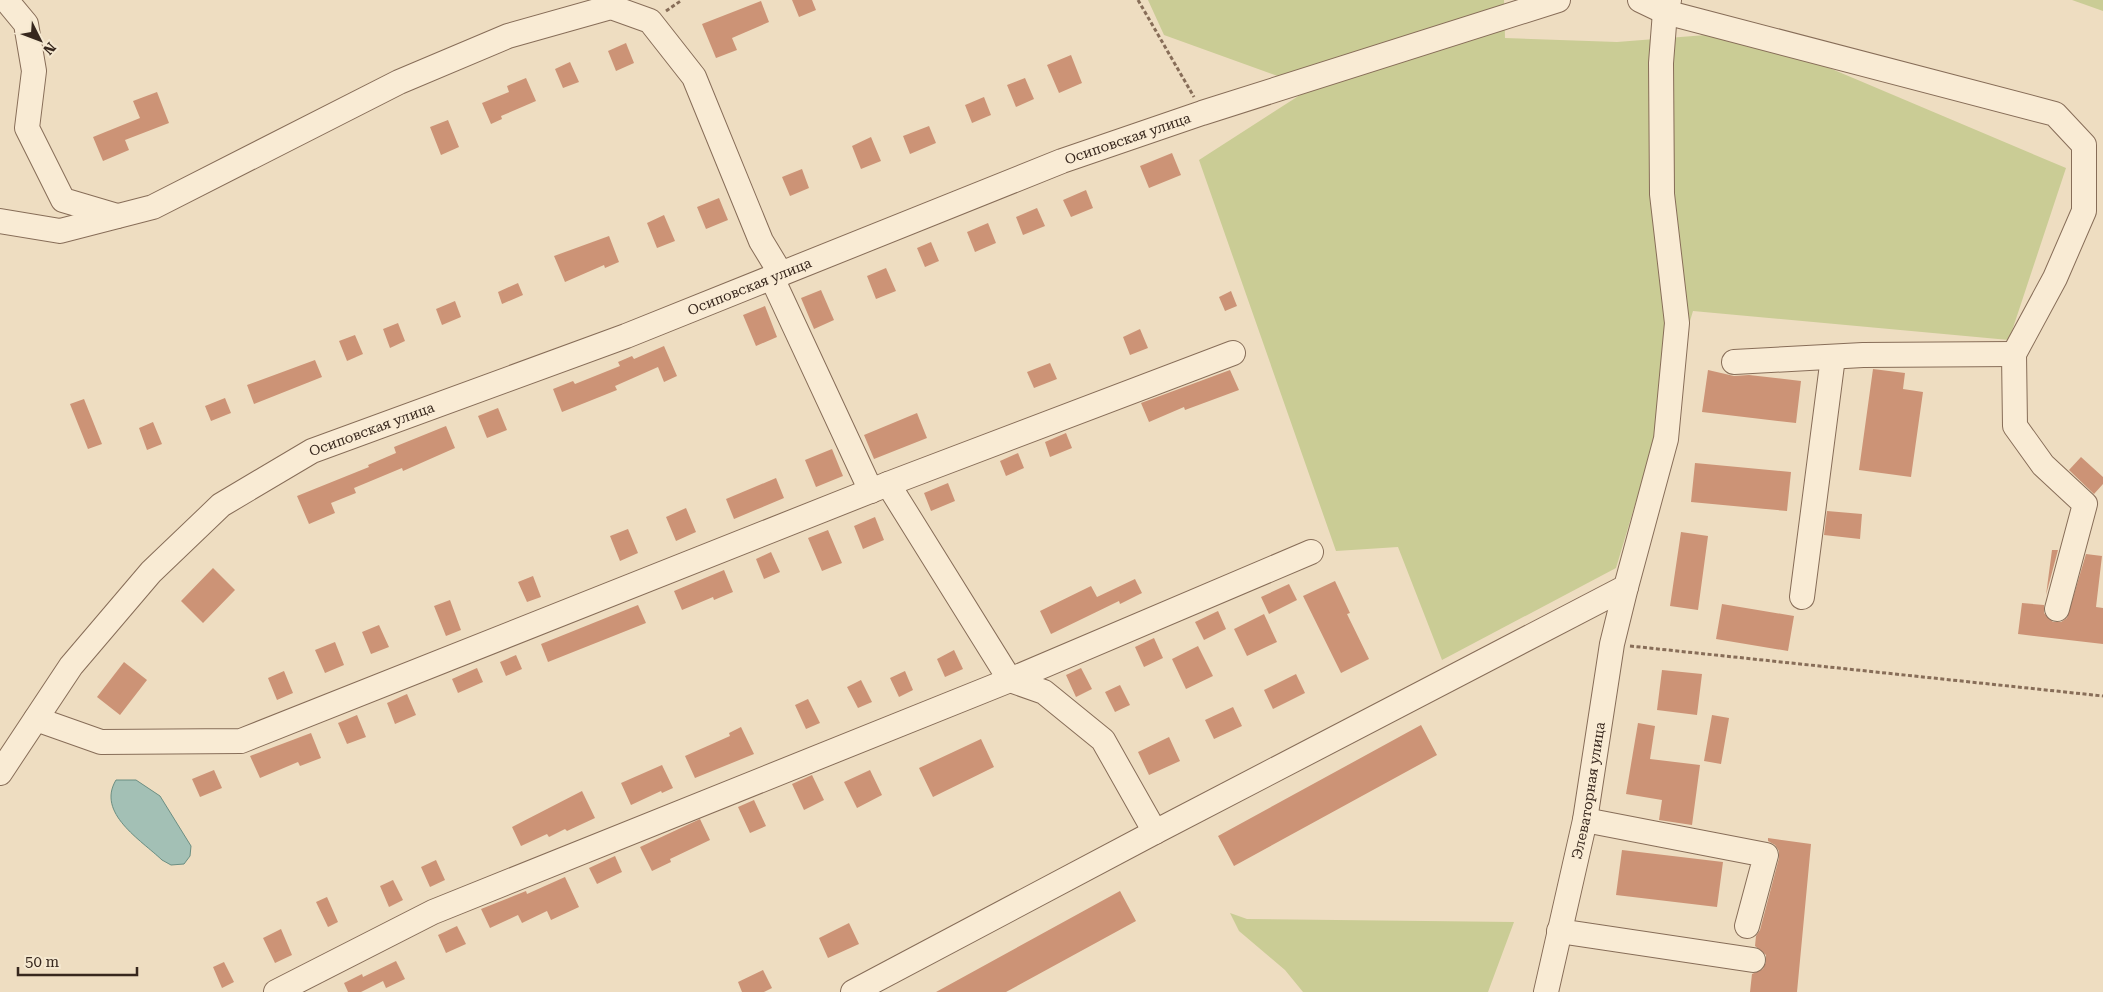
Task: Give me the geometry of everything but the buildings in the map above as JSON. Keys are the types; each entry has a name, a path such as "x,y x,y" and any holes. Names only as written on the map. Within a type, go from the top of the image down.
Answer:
{"street":[{"path":"6,0 26,24 34,71 27,128 63,200 118,216"},
{"name":"Осиповская улица","path":"0,773 71,666 151,572 221,505 312,451 626,336 1062,161 1202,112 1558,0"},
{"path":"1640,0 2055,114 2084,146 2084,211 2055,278 2014,354 2014,426 2043,465 2085,504 2057,609"},
{"name":"Элеваторная улица","path":"1546,992 1585,820 1612,644 1666,439 1677,323 1662,194 1661,63 1667,6"},
{"path":"0,221 60,231 152,207 390,86 508,36 611,7 650,21 694,77 776,276 880,488 1010,680 1044,692 1103,740 1155,832"},
{"path":"36,719 101,742 241,741 880,488 1232,353"},
{"path":"1734,362 1833,357 2014,354"},
{"path":"1802,597 1833,357"},
{"path":"276,992 433,912 1010,680 1311,552"},
{"path":"853,992 1155,832 1626,587"},
{"path":"1585,820 1766,855 1747,926"},
{"path":"1559,931 1753,960"}],"path":[{"path":"1138,0 1202,112"},
{"path":"1612,644 2103,696"}],"green space":[{"path":"1148,0 1504,0 1505,38 1617,42 1744,32 2066,168 2009,340 1693,311 1616,568 1442,660 1398,547 1336,551 1199,160 1311,88 1164,35"},
{"path":"2072,0 2103,0 2103,11"},
{"path":"1230,913 1247,919 1514,922 1488,992 1303,992 1285,970 1239,931"}],"shaded area":[{"path":"116,780 136,780 160,796 191,846 190,856 184,864 171,865 162,860 124,825 116,815 112,804 111,792"}]}
